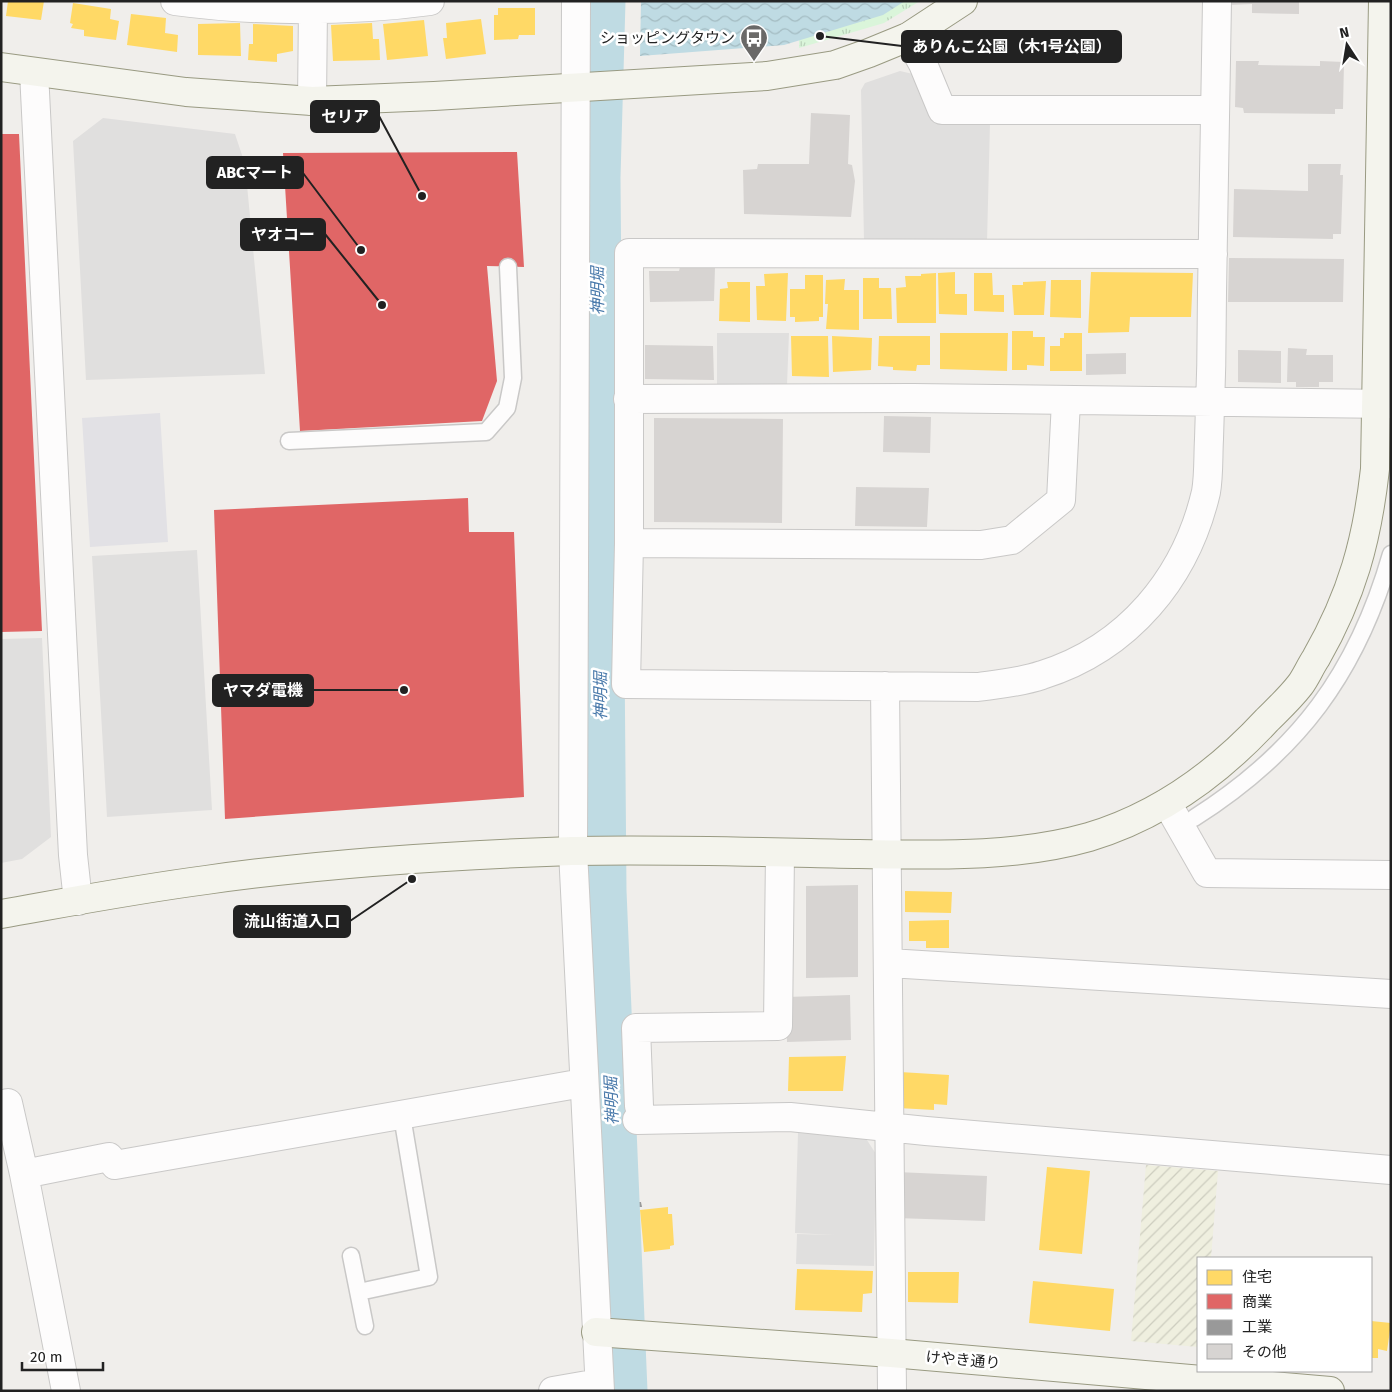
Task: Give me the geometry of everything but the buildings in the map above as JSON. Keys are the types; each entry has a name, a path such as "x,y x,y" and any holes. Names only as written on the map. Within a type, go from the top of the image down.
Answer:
{"street":[{"path":"175,1 218,7 313,8 387,7 430,1"},
{"path":"553,1391 600,1387 601,1332 584,1083 580,851 582,87 576,1"},
{"path":"1,67 186,92 312,101 434,96 798,73 835,65 908,37 963,1"},
{"path":"1213,254 629,254 629,543 626,684 978,687 1010,683 1043,675 1082,660 1108,643 1133,623 1161,592 1183,558 1195,530 1206,490 1211,401 1217,1"},
{"path":"1,914 209,879 361,864 580,851 886,854 1006,852 1089,837 1131,821 1167,803 1207,776 1246,743 1300,685 1335,624 1359,563 1370,517 1384,404 1383,1"},
{"path":"312,101 313,8"},
{"path":"908,37 923,64 942,110 1215,110"},
{"path":"34,72 72,855 78,900"},
{"path":"628,399 913,398 1384,404"},
{"path":"629,543 981,545 1012,540 1061,500 1066,401"},
{"path":"885,686 892,1391"},
{"path":"1167,803 1207,873 1391,875"},
{"path":"780,853 778,1026 636,1028 638,1113 790,1117 890,1128 1391,1170"},
{"path":"889,963 1391,994"},
{"path":"24,1174 108,1157 116,1165 584,1083"},
{"path":"1,1105 8,1103 24,1174 66,1391"},
{"name":"けやき通り","path":"601,1332 891,1353 1130,1383 1330,1391"}],"lane":[{"path":"289,441 486,432 507,408 513,378 508,267"},
{"path":"1194,818 1242,786 1278,755 1302,728 1338,679 1379,606 1391,554"},
{"path":"1347,593 1379,606"},
{"path":"359,1292 429,1277 402,1116"},
{"path":"351,1256 365,1326"}],"green space":[{"path":"799,1 920,1 884,23 799,48"},
{"path":"1146,1165 1218,1171 1211,1257 1197,1257 1197,1347 1131,1341"}],"shaded area":[{"path":"900,71 913,74 990,123 987,242 864,241 861,90 865,83"},
{"path":"103,118 235,134 245,164 265,374 86,380 73,141"},
{"path":"717,333 789,333 787,385 717,384"},
{"path":"160,413 168,542 90,547 82,418"},
{"path":"197,550 212,810 107,817 92,556"},
{"path":"42,638 51,837 22,859 1,863 1,639"},
{"path":"798,1133 865,1137 876,1154 874,1266 796,1264 797,1234 835,1235 795,1233"}],"water":[{"path":"641,1 905,1 883,15 784,45 640,56"}],"pier":[{"path":"618,59 618,111 589,113 590,62"},
{"path":"615,819 616,885 590,885 589,820"}],"waterway":[{"name":"神明堀","path":"601,1 596,177 602,891 623,1391"}],"place":[{"name":"ありんこ公園（木1号公園）","path":"820,36"},
{"name":"ショッピングタウン","path":"754,62"},
{"name":"セリア","path":"422,196"},
{"name":"ABCマート","path":"361,250"},
{"name":"ヤオコー","path":"382,305"},
{"name":"ヤマダ電機","path":"404,690"},
{"name":"流山街道入口","path":"412,879"}]}
